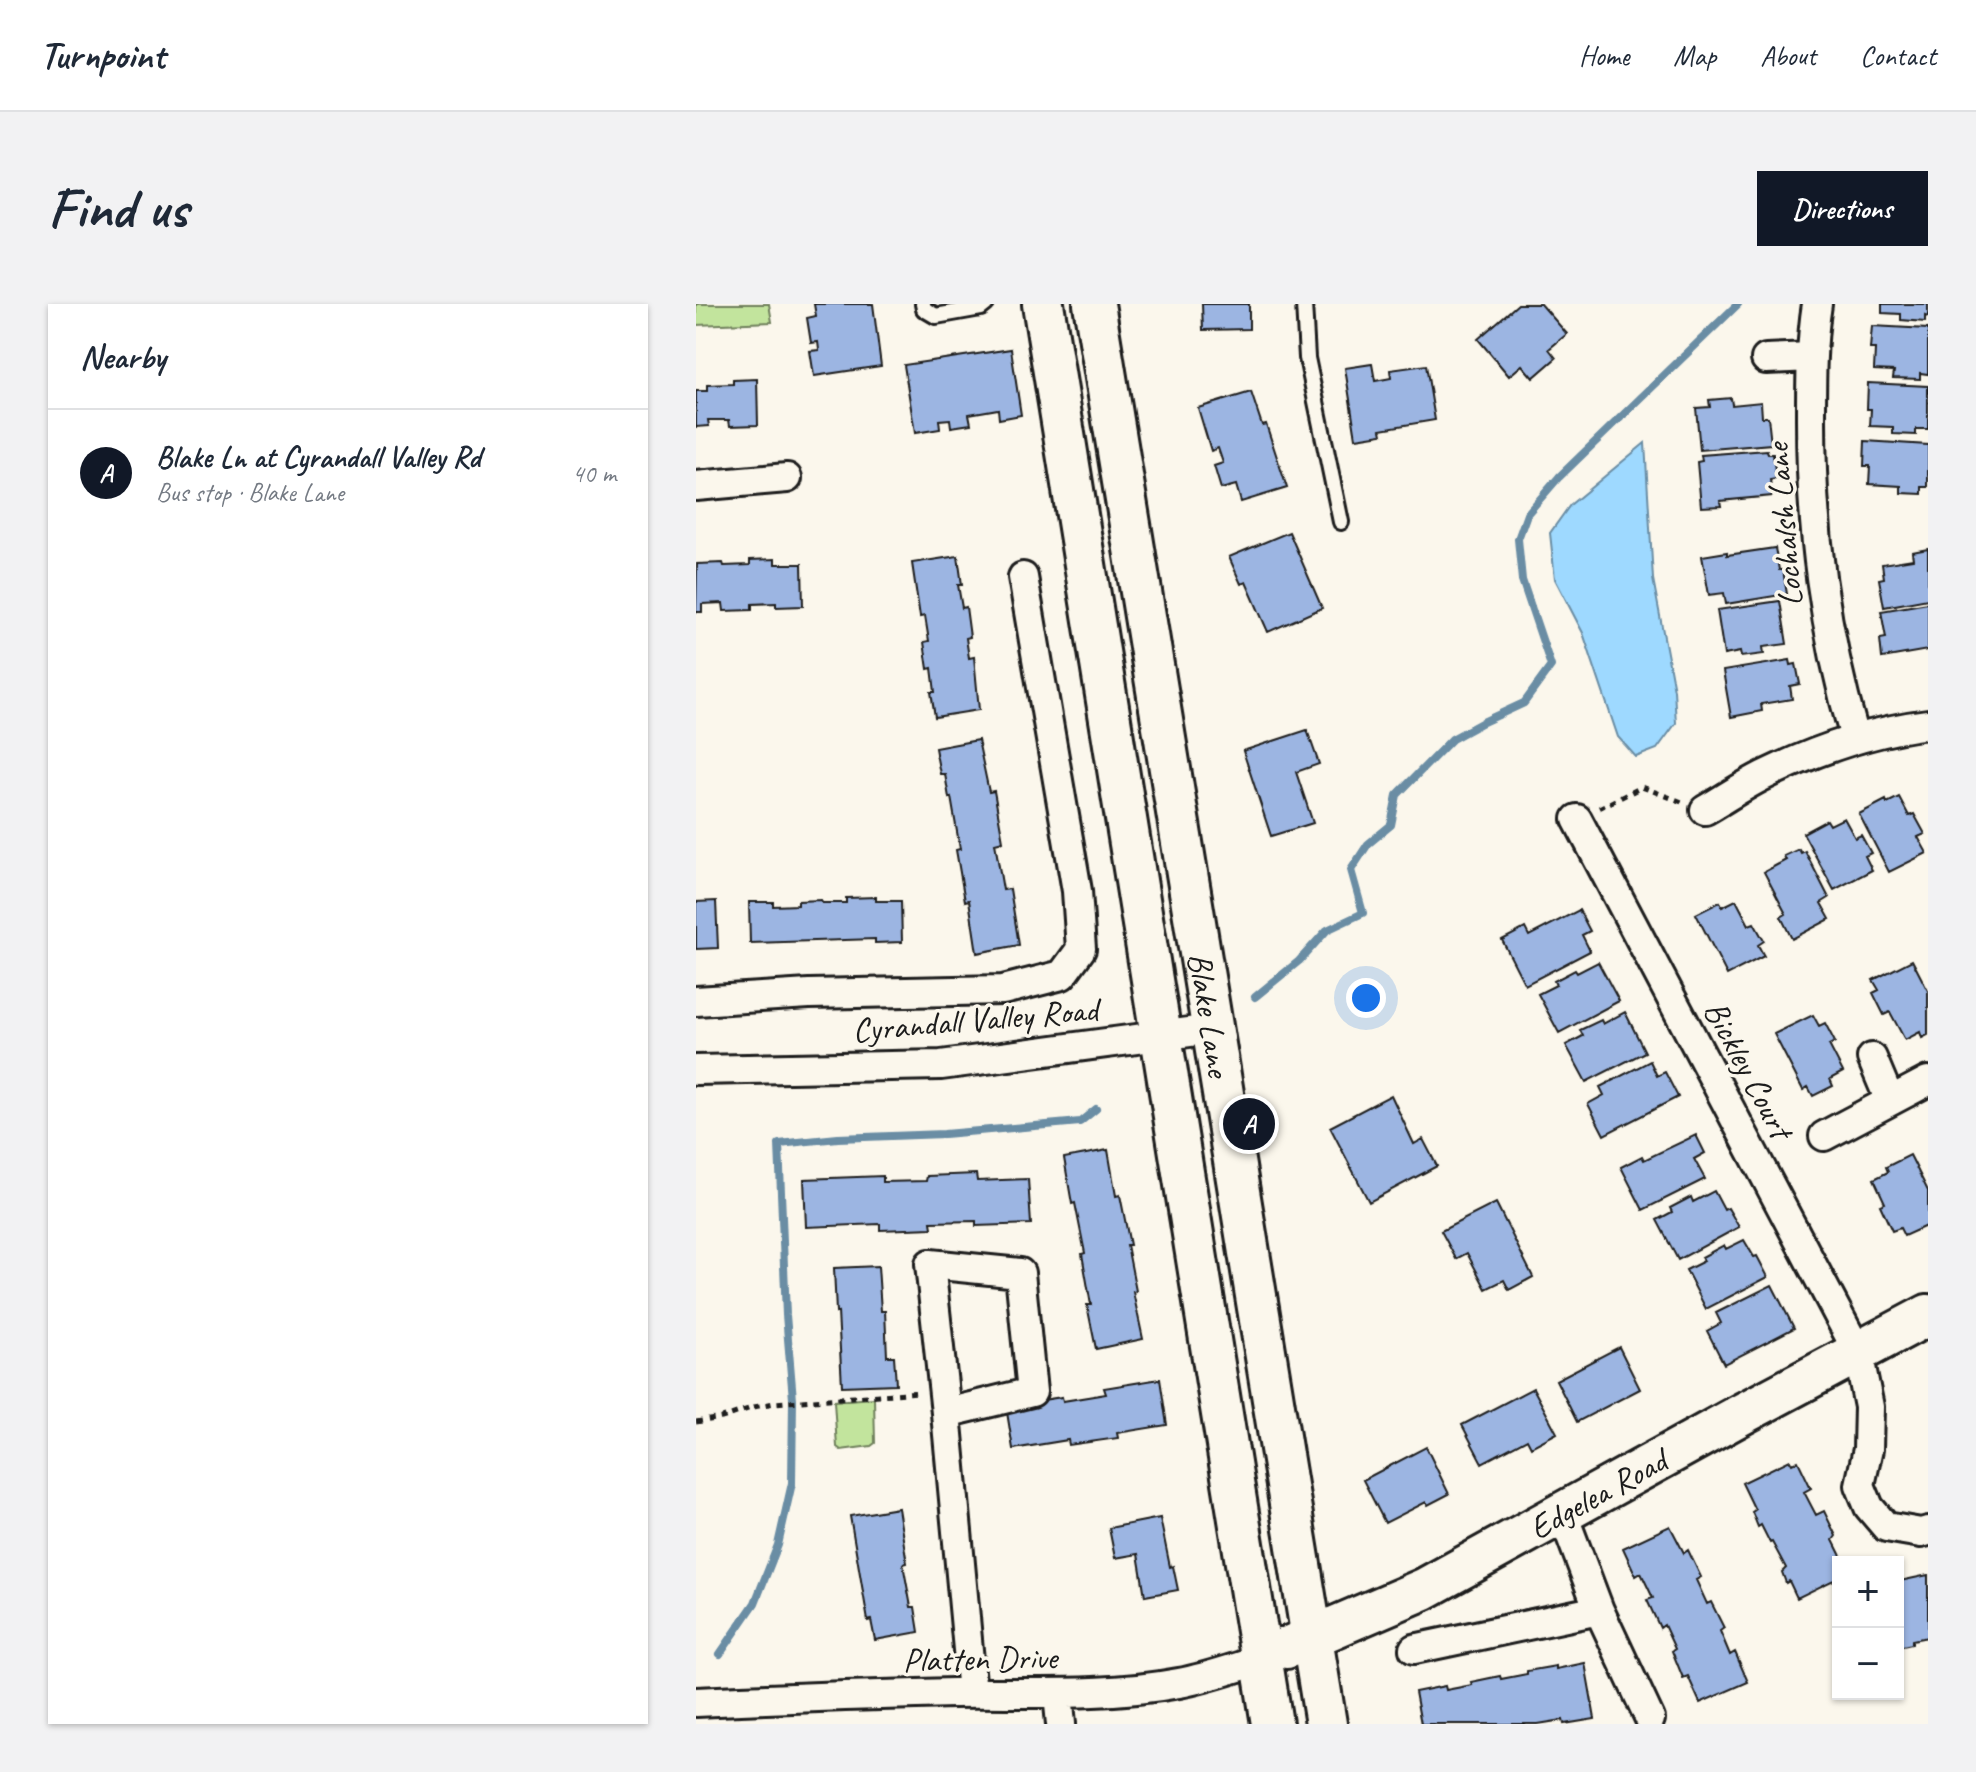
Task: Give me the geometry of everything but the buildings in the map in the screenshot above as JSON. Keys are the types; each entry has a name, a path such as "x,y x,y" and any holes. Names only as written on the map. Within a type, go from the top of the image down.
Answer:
{"main road":[{"name":"Blake Lane","path":"1043,304 1272,1724"},
{"name":"Blake Lane","path":"1094,304 1326,1724"},
{"name":"Edgelea Road","path":"1261,1660 1424,1589 1928,1315"}],"street":[{"name":"Lochalsh Lane","path":"1817,304 1811,357 1811,481 1819,574 1832,651 1855,738"},
{"path":"1766,359 1811,357"},
{"path":"696,486 787,478"},
{"path":"696,1001 809,994 1003,990 1062,975 1081,949 1077,891 1023,577"},
{"path":"1705,810 1767,774 1817,751 1855,738 1928,724"},
{"name":"Bickley Court","path":"1577,819 1858,1352 1869,1407 1868,1449 1860,1485 1869,1507 1886,1527 1921,1533 1928,1531"},
{"name":"Cyrandall Valley Road","path":"696,1070 941,1065 1212,1029"},
{"path":"1872,1058 1890,1101"},
{"path":"1824,1136 1928,1081"},
{"path":"945,1401 1032,1392 1020,1273 930,1264 972,1693"},
{"path":"1562,1512 1599,1610 1650,1719"},
{"path":"1414,1649 1599,1610"},
{"name":"Platten Drive","path":"696,1702 972,1693 1058,1694 1175,1684 1261,1660"},
{"path":"1058,1694 1061,1724"}],"lane":[{"path":"923,304 924,309 936,316 981,308 986,304"},
{"path":"1304,304 1307,358 1341,522"}],"path":[{"path":"1577,819 1642,787 1705,810"},
{"path":"696,1422 722,1418 754,1407 828,1398 945,1401"}],"green space":[{"path":"696,304 769,304 772,322 696,325"},
{"path":"874,1398 875,1443 841,1450 837,1447 834,1401"}],"water":[{"path":"1645,443 1653,579 1674,690 1676,723 1657,749 1636,757 1618,737 1583,633 1555,579 1550,533 1570,505"}],"waterway":[{"path":"1255,997 1299,961 1327,930 1363,913 1351,870 1368,844 1391,825 1397,795 1452,739 1524,703 1551,666 1522,580 1518,539 1527,514 1559,477 1738,304"},
{"path":"720,1654 755,1603 778,1545 792,1483 793,1399 779,1144 1080,1122 1096,1109"}],"place":[{"name":"Blake Ln at Cyrandall Valley Rd","path":"1249,1124"}]}
